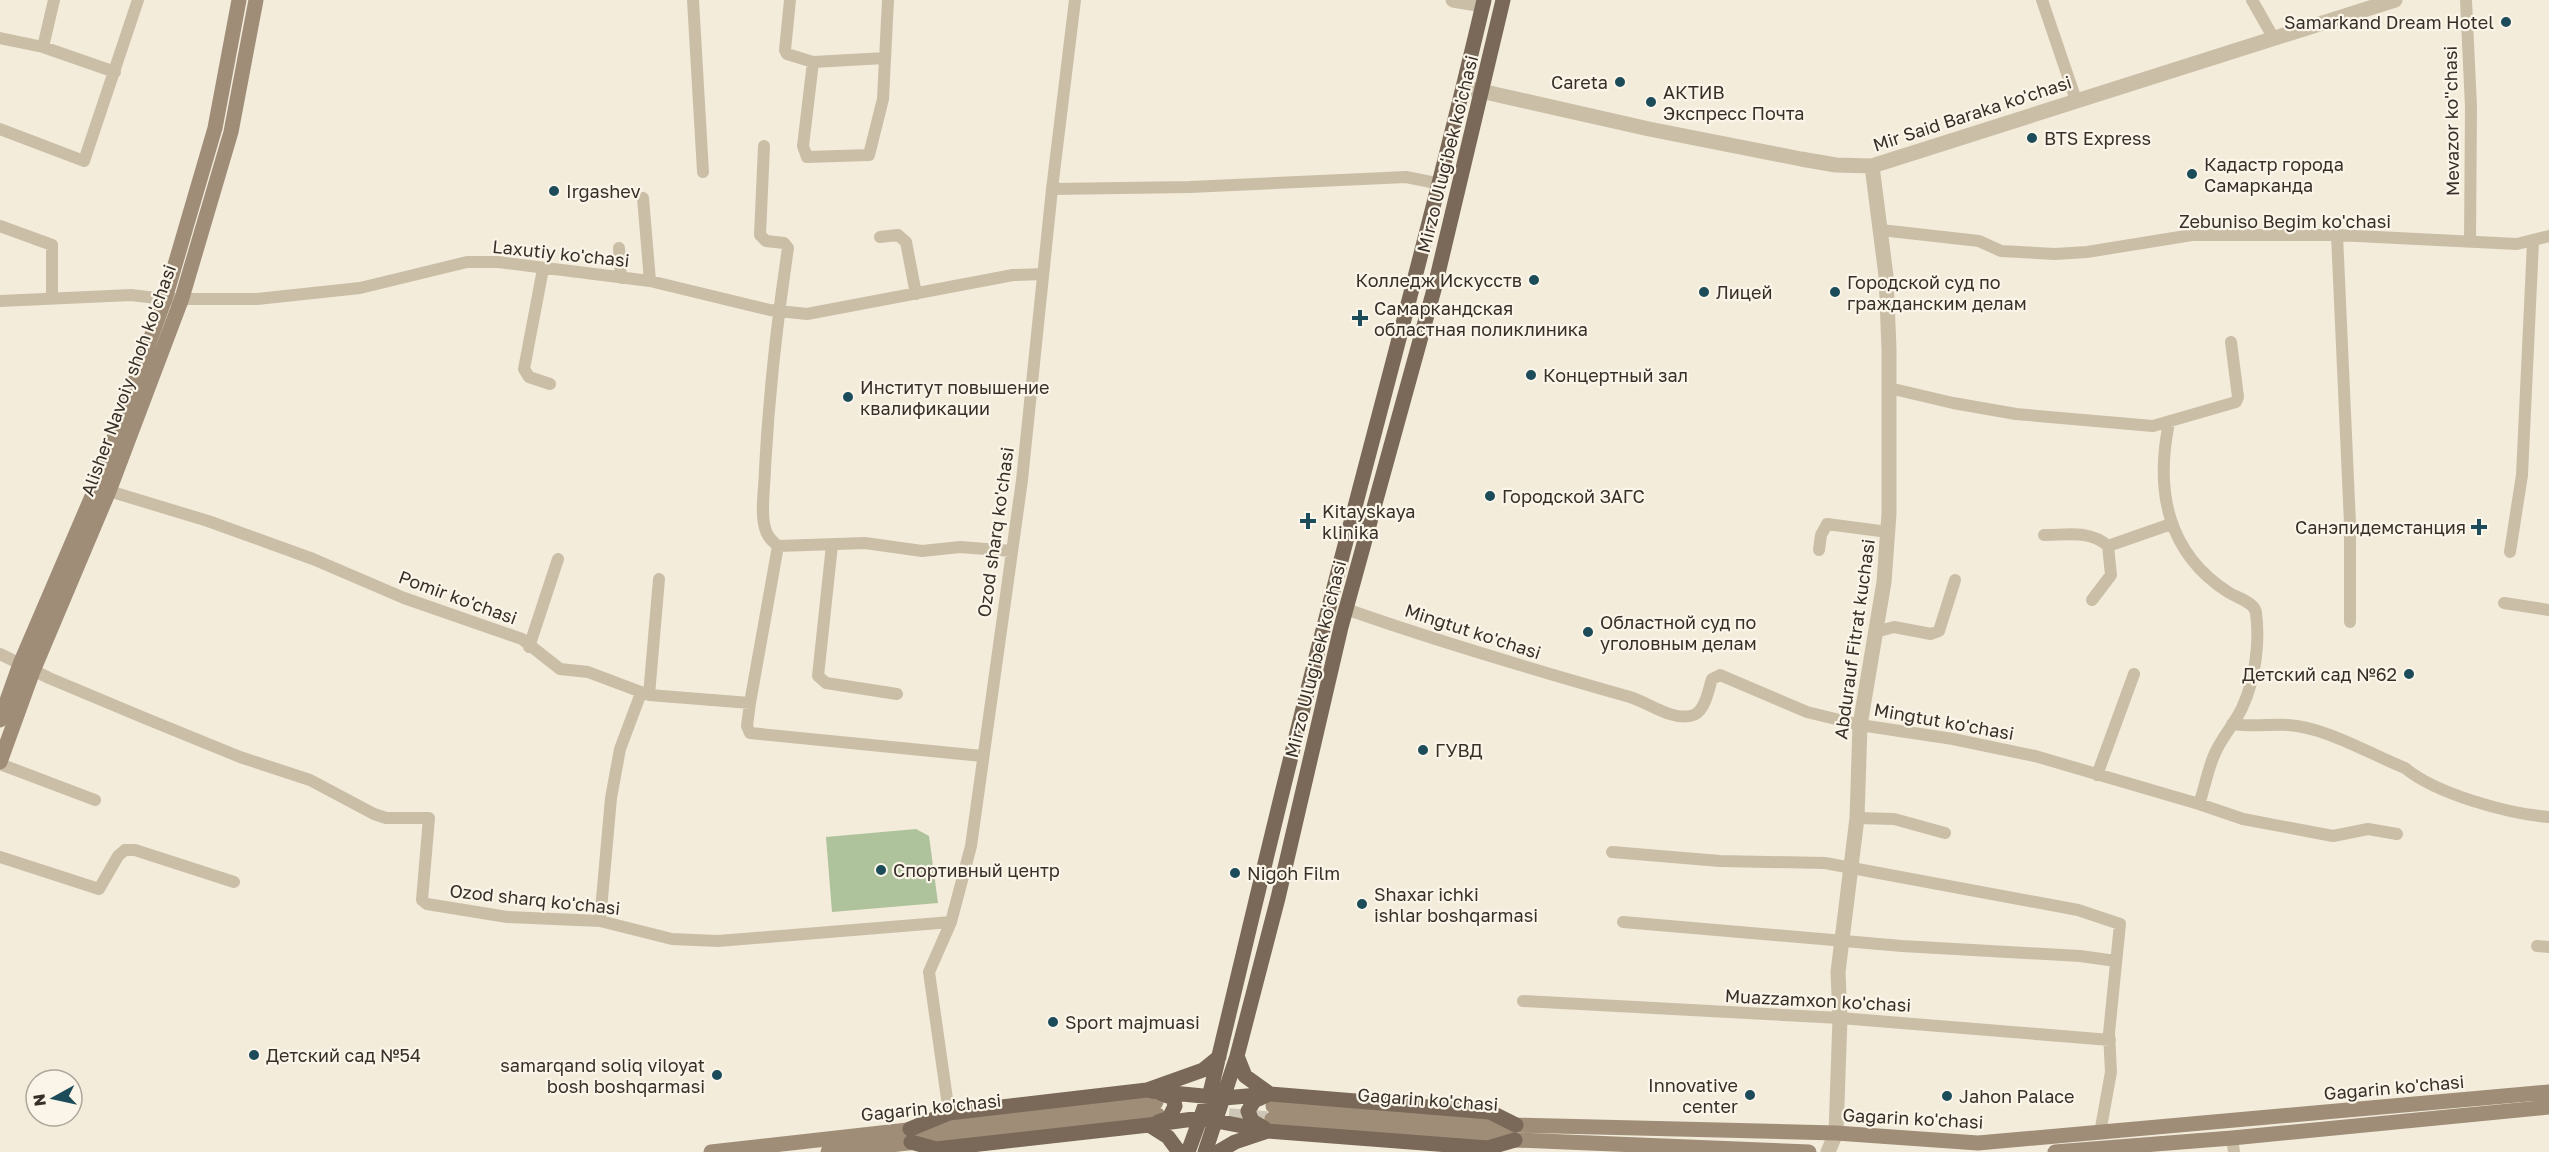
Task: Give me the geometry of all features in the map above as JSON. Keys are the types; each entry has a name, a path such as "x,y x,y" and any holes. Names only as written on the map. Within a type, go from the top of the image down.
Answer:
{"main road":[{"name":"Alisher Navoiy shoh ko'chasi","path":"0,763 27,668 165,299 215,128 239,0"},
{"name":"Alisher Navoiy shoh ko'chasi","path":"0,720 27,668 109,491 182,298 231,132 256,0"},
{"name":"Mirzo Ulug'bek ko'chasi","path":"1205,1152 1218,1120 1237,1056 1278,898 1346,609 1432,297 1503,0"},
{"name":"Mirzo Ulug'bek ko'chasi","path":"1188,1152 1209,1096 1309,686 1399,348 1411,287 1440,184 1483,3"},
{"path":"1237,1056 1245,1076 1271,1112"},
{"path":"1153,1108 1219,1057"},
{"name":"Gagarin ko'chasi","path":"1515,1132 1836,1133 1978,1143 2549,1092"},
{"path":"911,1135 936,1149 1209,1096 1224,1098 1271,1112 1488,1148 1515,1132 1809,1152"},
{"name":"Gagarin ko'chasi","path":"2055,1152 2233,1145 2549,1107"},
{"path":"1153,1108 1168,1137 1179,1152"},
{"path":"911,1135 949,1113 1153,1108 1218,1120 1271,1112 1490,1112 1515,1132"},
{"name":"Gagarin ko'chasi","path":"711,1152 911,1135 1153,1108"},
{"path":"1218,1152 1271,1112"},
{"name":"Gagarin ko'chasi","path":"828,1152 911,1135"}],"street":[{"path":"43,47 54,0"},
{"path":"0,129 84,161 138,0"},
{"path":"693,0 703,172"},
{"path":"790,0 785,50 788,54 813,62 885,58"},
{"path":"813,62 804,153 807,157 863,157 869,155 883,99 888,0"},
{"name":"Ozod sharq ko'chasi","path":"949,1113 929,972 951,922 971,846 1012,551 1075,0"},
{"path":"1453,0 1483,3"},
{"path":"2042,0 2076,100"},
{"path":"2252,0 2273,37"},
{"name":"Mir Said Baraka ko'chasi","path":"1463,87 1635,126 1801,159 1836,165 1872,166 2395,0"},
{"name":"Mevazor ko''chasi","path":"2466,0 2471,107 2470,242"},
{"path":"0,38 43,47 115,72"},
{"path":"764,146 760,235 766,241 784,243 788,249 779,311 763,512 764,527 770,539 778,546 865,543 922,551 960,547 1012,551"},
{"name":"Abdurauf Fitrat kuchasi","path":"1828,1152 1836,1133 1840,1018 1838,972 1853,867 1860,725 1884,582 1888,532 1889,388 1886,287 1872,166"},
{"path":"1052,189 1190,187 1406,177 1440,184"},
{"path":"643,198 650,281"},
{"path":"0,226 52,245 52,298"},
{"name":"Zebuniso Begim ko'chasi","path":"1881,230 1978,242 2001,251 2055,254 2087,252 2192,235 2337,236 2517,244 2533,242 2549,236"},
{"path":"880,237 898,235 906,243 916,294"},
{"path":"2337,236 2350,524 2350,622"},
{"path":"2510,552 2522,475 2533,242"},
{"path":"619,248 621,278"},
{"name":"Laxutiy ko'chasi","path":"0,301 131,295 165,299 257,298 360,288 467,262 498,262 650,281 779,311 807,314 1013,275 1043,274"},
{"path":"543,269 524,369 529,377 550,384"},
{"path":"1889,388 2016,414 2153,426 2236,402 2238,397 2231,342"},
{"path":"2169,423 2164,449 2163,495 2171,524 2198,566 2227,591 2255,609 2256,645 2252,684 2215,752 2199,804"},
{"name":"Pomir ko'chasi","path":"109,491 208,521 313,559 371,585 522,639 560,669 588,672 645,694 750,703"},
{"path":"1819,550 1821,535 1827,524 1888,532"},
{"path":"2108,546 2171,524"},
{"path":"2044,535 2086,534 2098,538 2108,546 2111,575 2092,600"},
{"path":"832,545 818,676 826,683 897,694"},
{"path":"778,546 750,703 747,726 753,734 805,737 982,756"},
{"path":"530,647 558,559"},
{"path":"600,921 611,798 618,759 645,694 659,579"},
{"path":"1875,632 1894,627 1931,634 1938,631 1955,580"},
{"path":"2504,603 2549,610"},
{"name":"Mingtut ko'chasi","path":"1346,609 1553,676 1640,700 1679,717 1693,716 1702,710 1712,679 1720,675 1807,712 1860,725 2017,752 2199,804 2242,819 2333,836 2368,829 2397,834"},
{"path":"0,654 27,668"},
{"name":"Ozod sharq ko'chasi","path":"27,668 240,757 310,780 374,814 386,818 429,818 422,900 427,904 507,918 600,921 672,939 718,941 951,922"},
{"path":"2097,775 2133,674"},
{"path":"2232,724 2256,728 2287,725 2315,730 2405,768 2417,778 2488,806 2549,817"},
{"path":"0,763 95,800"},
{"path":"1857,818 1894,819 1945,833"},
{"path":"0,857 99,889 118,856 125,850 135,850 234,882"},
{"path":"1612,852 1667,858 1825,863 2078,910 2120,924 2110,1040 2111,1072 2100,1133"},
{"path":"1623,922 1902,946 2080,957 2116,962"},
{"name":"Muazzamxon ko'chasi","path":"1523,1000 1840,1018 2110,1040"}],"green space":[{"name":"Спортивный центр","path":"916,829 929,836 938,903 832,912 826,837"}],"tunnel":[{"path":"1206,1114 1272,1119"}],"place":[{"name":"Samarkand Dream Hotel","path":"2506,22"},
{"name":"Careta","path":"1620,82"},
{"name":"АКТИВ Экспресс Почта","path":"1651,102"},
{"name":"BTS Express","path":"2032,138"},
{"name":"Кадастр города Самарканда","path":"2192,174"},
{"name":"Irgashev","path":"554,191"},
{"name":"Колледж Искусств","path":"1534,280"},
{"name":"Лицей","path":"1704,292"},
{"name":"Городской суд по гражданским делам","path":"1835,292"},
{"name":"Самаркандская областная поликлиника","path":"1360,318"},
{"name":"Концертный зал","path":"1531,375"},
{"name":"Институт повышение квалификации","path":"848,397"},
{"name":"Городской ЗАГС","path":"1490,496"},
{"name":"Kitayskaya klinika","path":"1308,521"},
{"name":"Санэпидемстанция","path":"2479,527"},
{"name":"Областной суд по уголовным делам","path":"1588,632"},
{"name":"Детский сад №62","path":"2409,674"},
{"name":"ГУВД","path":"1423,750"},
{"name":"Спортивный центр","path":"881,870"},
{"name":"Nigoh Film","path":"1235,873"},
{"name":"Shaxar ichki ishlar boshqarmasi","path":"1362,904"},
{"name":"Sport majmuasi","path":"1053,1022"},
{"name":"Детский сад №54","path":"254,1055"},
{"name":"samarqand soliq viloyat bosh boshqarmasi","path":"717,1075"},
{"name":"Innovative center","path":"1750,1095"},
{"name":"Jahon Palace","path":"1947,1096"}]}
